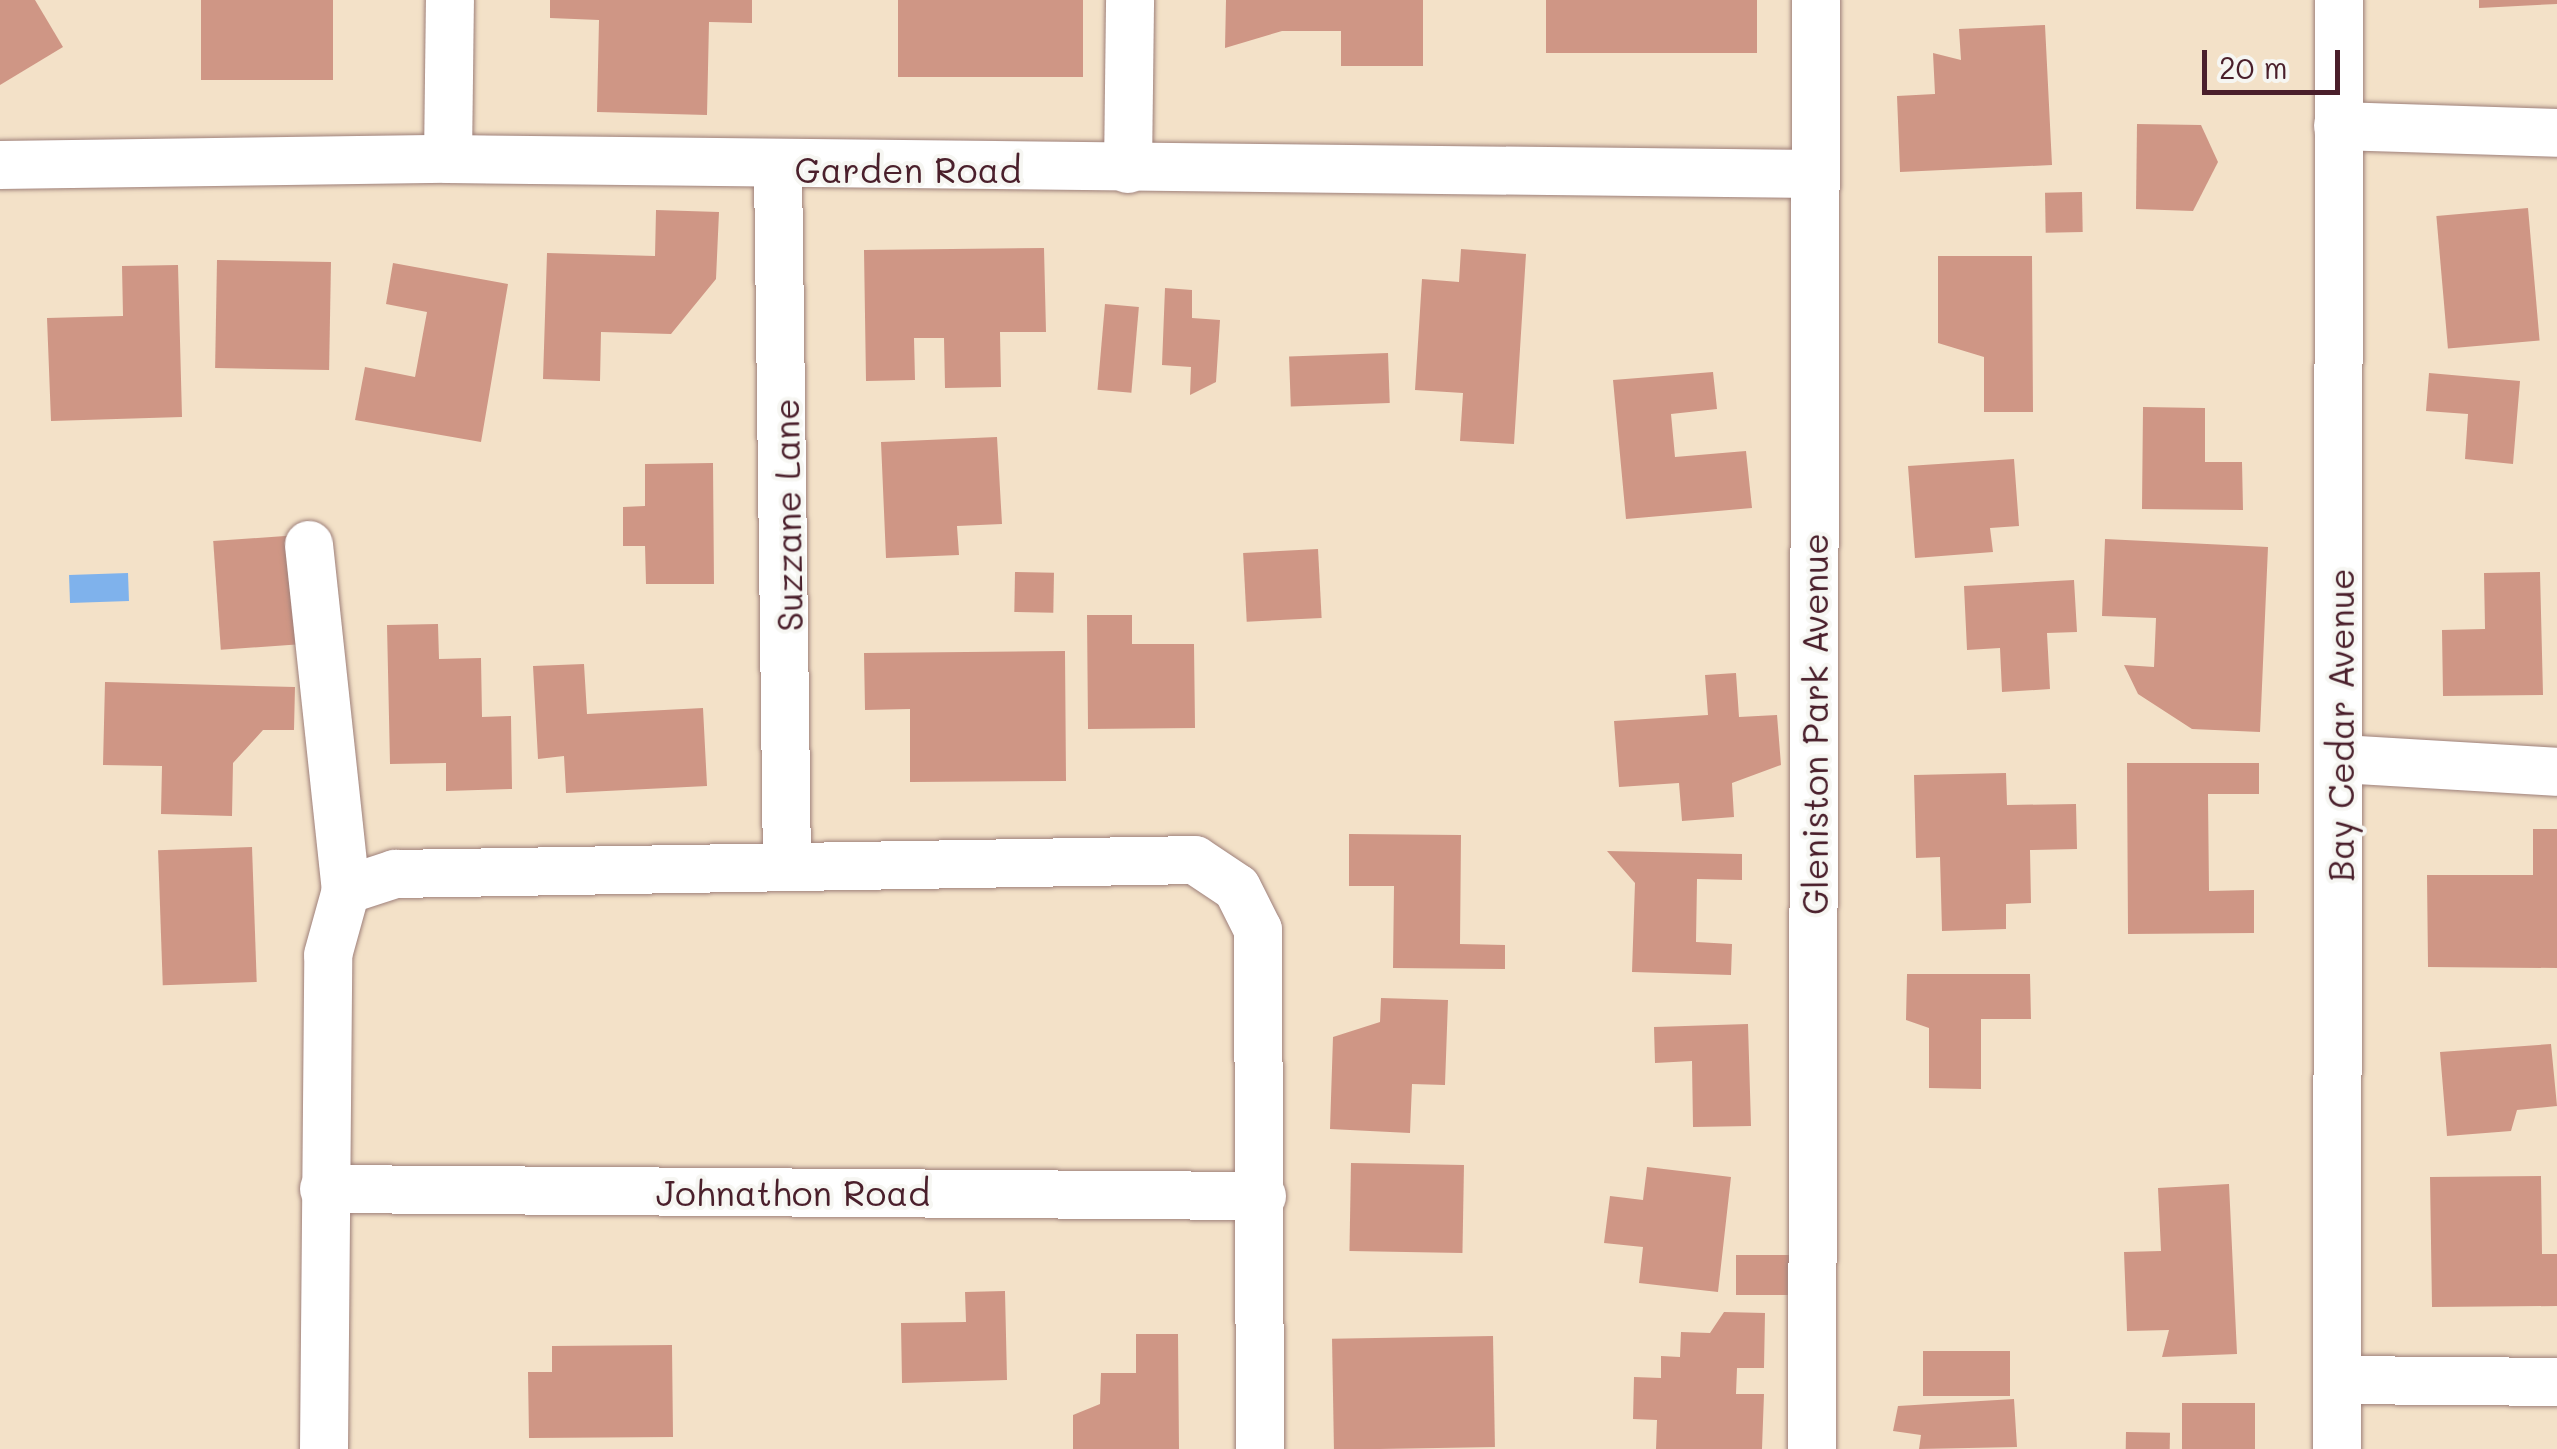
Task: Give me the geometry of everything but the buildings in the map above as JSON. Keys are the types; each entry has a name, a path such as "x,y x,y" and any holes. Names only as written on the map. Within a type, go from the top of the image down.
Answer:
{"street":[{"path":"448,160 450,0"},
{"path":"1128,170 1130,0"},
{"name":"Gleniston Park Avenue","path":"1812,1449 1816,0"},
{"name":"Bay Cedar Avenue","path":"2337,1449 2340,0"},
{"path":"2338,126 2557,133"},
{"name":"Garden Road","path":"0,165 448,160 778,168 1815,174"},
{"name":"Suzzane Lane","path":"778,168 787,861"},
{"path":"309,545 346,890 328,955 324,1449"},
{"path":"2340,759 2557,772"},
{"path":"346,890 395,874 787,861 1195,860 1237,888 1258,930 1260,1449"},
{"name":"Johnathon Road","path":"324,1189 1262,1196"},
{"path":"2337,1380 2557,1382"}],"water":[{"path":"128,573 129,601 70,603 69,575"}]}
